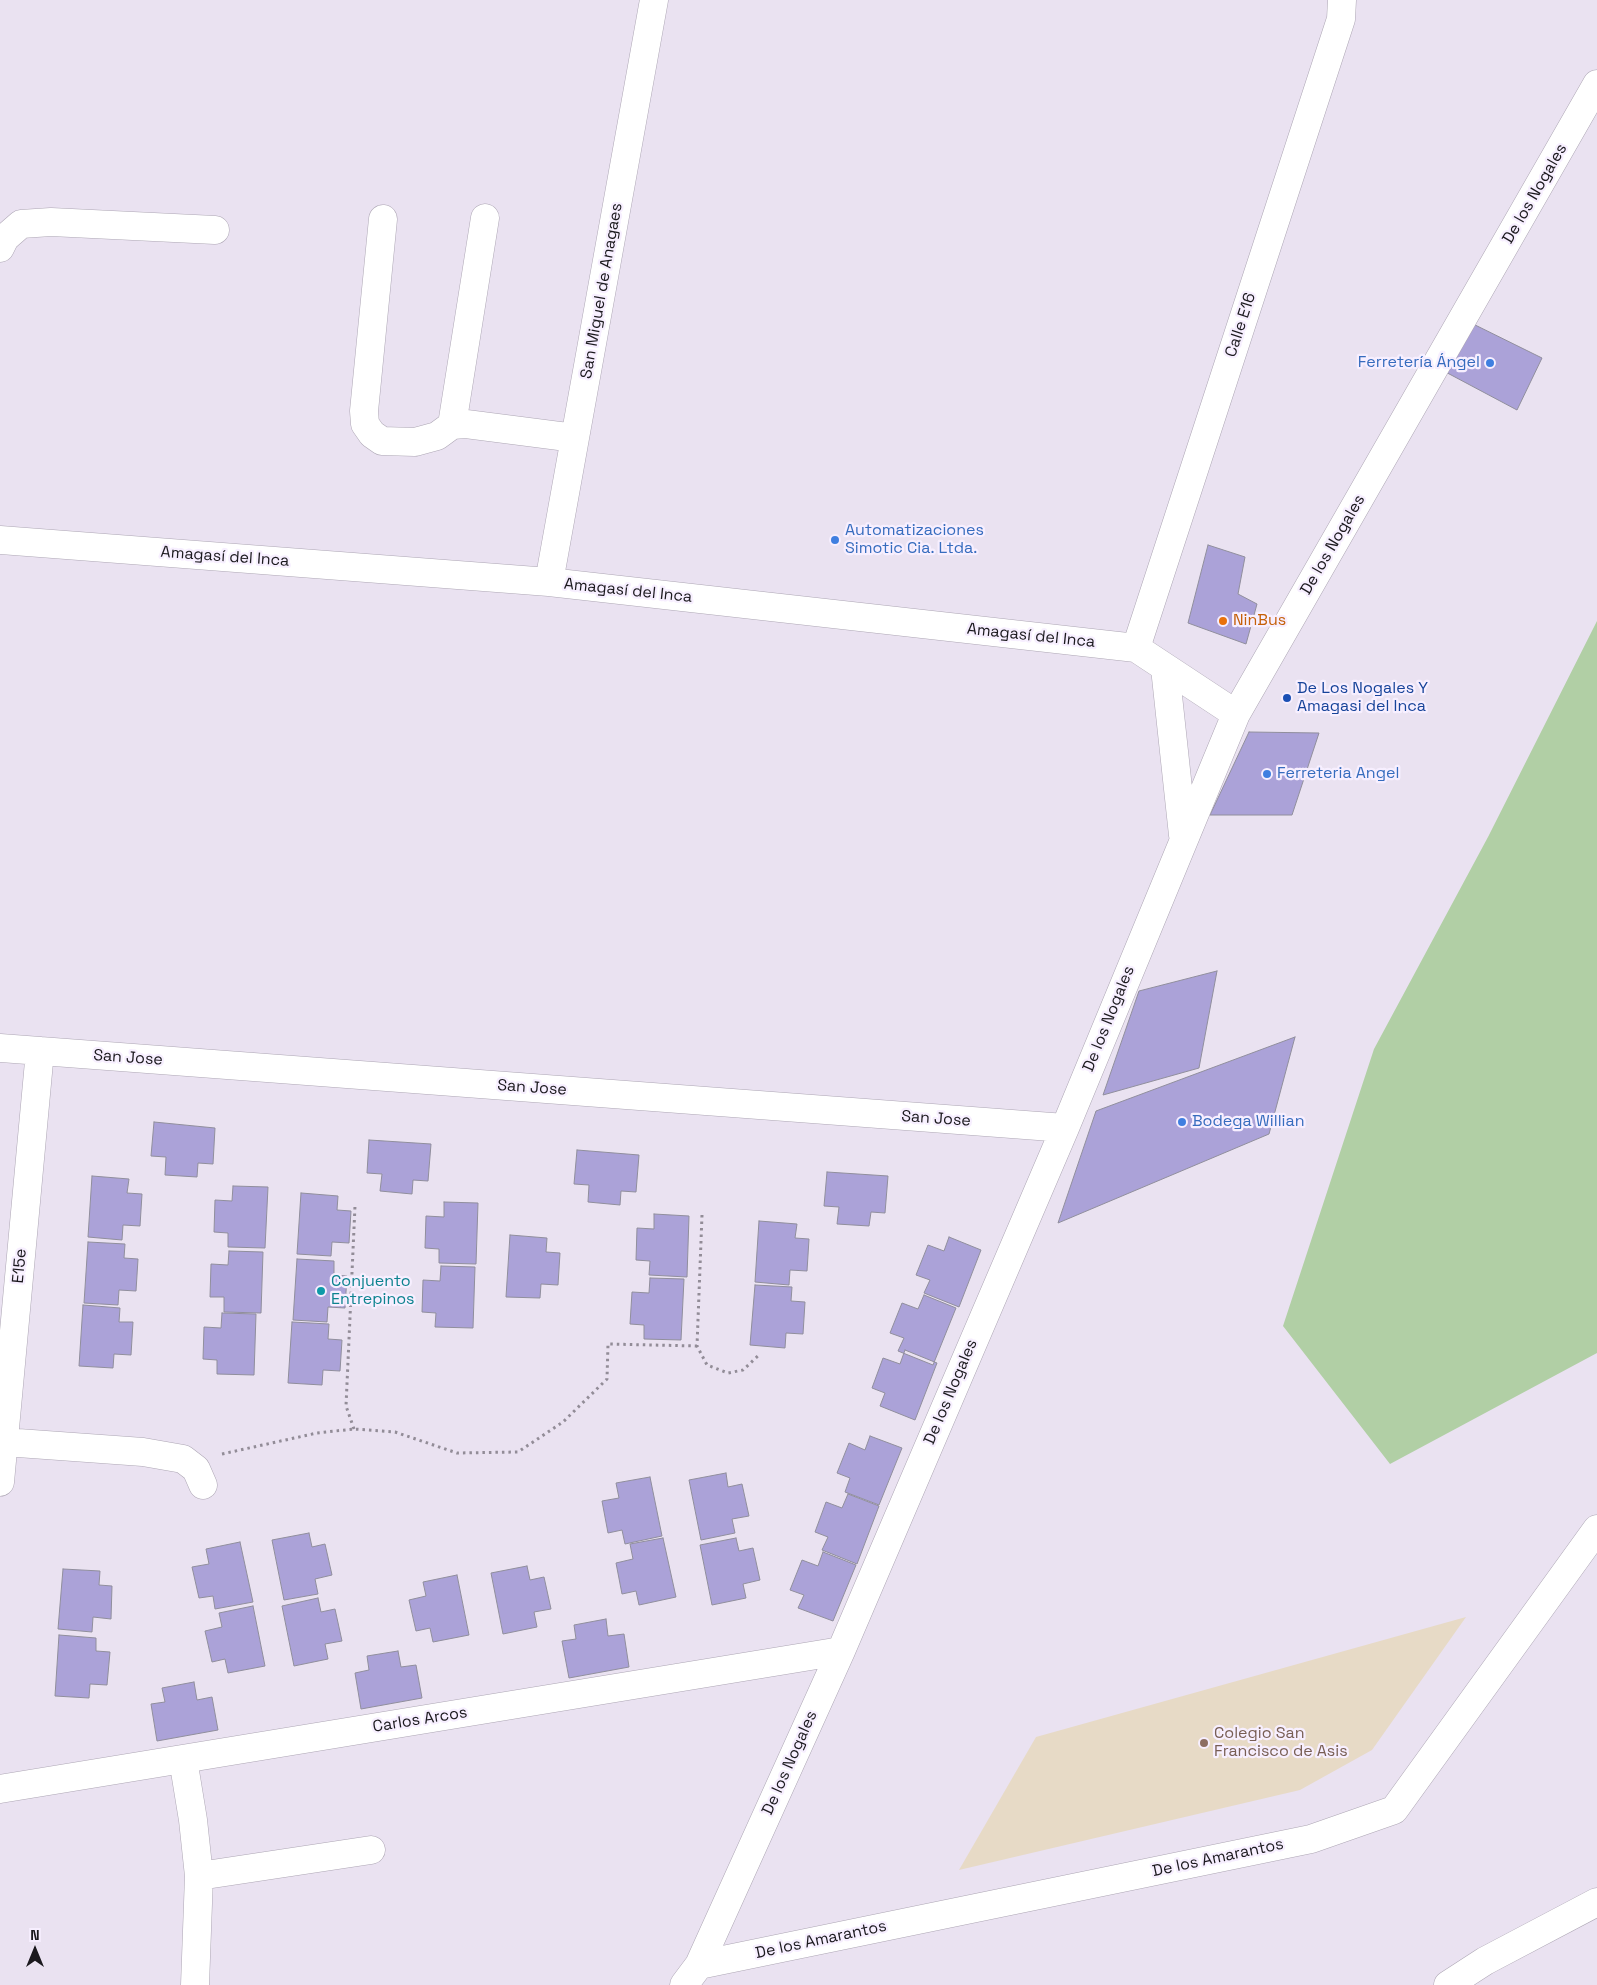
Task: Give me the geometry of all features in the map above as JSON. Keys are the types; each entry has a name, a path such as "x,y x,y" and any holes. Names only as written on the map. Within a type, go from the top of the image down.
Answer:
{"street":[{"name":"San Miguel de Anagaes","path":"549,582 654,0"},
{"name":"Calle E16","path":"1136,648 1341,19 1342,0"},
{"name":"De los Nogales","path":"691,1975 840,1651 1064,1128 1236,714 1597,84"},
{"path":"452,425 485,218"},
{"path":"383,219 364,411 365,424 372,434 382,441 415,442 437,436 452,425 466,424 575,438"},
{"path":"0,248 5,238 21,224 51,222 216,230"},
{"name":"Amagasí del Inca","path":"0,540 549,582 1136,648 1236,714"},
{"path":"1165,668 1184,839"},
{"name":"San Jose","path":"0,1048 1064,1128"},
{"name":"E15e","path":"0,1482 40,1051"},
{"path":"4,1442 143,1452 183,1459 199,1477"},
{"name":"De los Amarantos","path":"691,1975 1310,1839 1394,1810 1597,1529"},
{"name":"Carlos Arcos","path":"0,1789 840,1651"},
{"path":"183,1759 194,1820 199,1876 195,1985"},
{"path":"199,1876 371,1850"},
{"path":"1448,1985 1485,1961 1597,1902"}],"path":[{"path":"354,1429 346,1406 355,1206"},
{"path":"702,1215 697,1346 708,1365 728,1373 743,1370 760,1354"},
{"path":"199,1477 207,1460 227,1452 317,1433 354,1429 396,1432 457,1453 518,1452 563,1422 607,1379 608,1344 697,1346"}],"shaded area":[{"name":"Colegio San Francisco de Asis","path":"1466,1617 1372,1750 1300,1790 959,1870 1036,1737"}],"green space":[{"path":"1597,621 1597,1353 1390,1464 1283,1326 1374,1049 1488,837"}],"building":[{"name":"Ferretería Ángel","path":"1465,320 1542,358 1517,410 1438,368"},
{"path":"1208,545 1245,557 1238,594 1257,604 1246,644 1188,623"},
{"name":"Ferreteria Angel","path":"1249,732 1319,733 1292,815 1210,815"},
{"path":"1217,971 1199,1068 1103,1095 1139,991"},
{"name":"Bodega Willian","path":"1295,1037 1269,1134 1058,1223 1096,1111"},
{"path":"154,1122 215,1128 213,1164 198,1163 197,1177 165,1175 166,1157 151,1156"},
{"path":"369,1140 431,1144 428,1181 413,1180 412,1194 380,1191 382,1174 367,1173"},
{"path":"577,1150 639,1155 636,1192 621,1191 620,1205 588,1202 589,1185 574,1184"},
{"path":"827,1172 888,1176 885,1213 871,1212 869,1226 837,1224 839,1207 824,1206"},
{"path":"92,1176 129,1179 127,1193 142,1194 140,1226 123,1225 122,1240 88,1237"},
{"path":"233,1186 268,1187 265,1248 228,1247 228,1233 214,1232 215,1200 232,1201"},
{"path":"301,1193 338,1196 337,1210 351,1211 349,1243 332,1242 331,1256 297,1254"},
{"path":"444,1202 478,1203 476,1264 439,1263 439,1249 425,1248 426,1216 444,1217"},
{"path":"654,1214 689,1216 687,1277 649,1275 650,1261 636,1260 637,1228 654,1229"},
{"path":"759,1221 797,1224 795,1238 809,1239 807,1271 790,1270 789,1285 755,1282"},
{"path":"510,1235 547,1238 546,1252 560,1253 558,1285 541,1284 540,1298 506,1297"},
{"path":"949,1237 981,1250 959,1307 924,1293 930,1280 916,1275 928,1245 944,1251"},
{"path":"88,1242 125,1244 124,1258 138,1259 136,1291 119,1290 118,1305 84,1303"},
{"path":"229,1251 263,1252 261,1313 224,1312 224,1297 210,1297 211,1264 228,1265"},
{"name":"Conjuento Entrepinos","path":"297,1259 334,1261 334,1275 347,1276 345,1308 328,1307 327,1322 293,1320"},
{"path":"441,1266 475,1267 473,1328 435,1327 436,1313 422,1312 423,1280 440,1281"},
{"path":"650,1278 684,1279 681,1340 644,1339 644,1325 630,1324 632,1292 649,1293"},
{"path":"755,1285 792,1287 791,1301 805,1302 803,1334 786,1333 785,1348 750,1345"},
{"path":"924,1295 956,1308 933,1365 898,1351 904,1338 890,1333 902,1303 918,1309"},
{"path":"83,1305 120,1308 119,1322 133,1322 131,1355 114,1354 113,1368 79,1366"},
{"path":"222,1313 256,1314 254,1375 217,1374 217,1360 203,1359 204,1327 221,1328"},
{"path":"292,1322 329,1324 328,1339 342,1340 340,1371 323,1370 322,1385 288,1383"},
{"path":"905,1350 937,1363 915,1420 880,1406 885,1393 872,1388 883,1358 900,1364"},
{"path":"870,1436 902,1448 879,1505 845,1492 850,1478 837,1473 849,1443 865,1450"},
{"path":"726,1473 728,1487 742,1484 749,1516 732,1519 735,1533 701,1540 689,1480"},
{"path":"650,1477 662,1536 625,1544 622,1530 608,1533 602,1501 619,1498 616,1483"},
{"path":"848,1494 879,1506 857,1564 822,1550 828,1537 815,1532 826,1502 842,1508"},
{"path":"309,1533 312,1547 325,1544 332,1575 315,1579 318,1594 284,1600 272,1540"},
{"path":"663,1538 676,1597 639,1605 636,1591 622,1594 616,1563 633,1559 630,1544"},
{"path":"736,1538 739,1551 753,1548 760,1580 743,1584 746,1598 712,1605 700,1545"},
{"path":"240,1542 253,1602 215,1609 213,1596 199,1598 192,1567 209,1564 206,1549"},
{"path":"823,1552 856,1565 833,1621 798,1608 804,1595 790,1590 802,1560 818,1566"},
{"path":"527,1566 530,1580 544,1577 551,1609 534,1612 537,1627 503,1634 491,1573"},
{"path":"63,1569 100,1571 99,1585 112,1586 111,1619 93,1617 92,1632 58,1629"},
{"path":"457,1575 469,1635 433,1642 430,1628 416,1631 409,1600 426,1596 423,1582"},
{"path":"318,1598 321,1612 335,1609 342,1641 325,1644 328,1659 294,1666 282,1606"},
{"path":"253,1606 265,1666 228,1673 225,1659 212,1662 205,1631 222,1627 219,1613"},
{"path":"606,1619 608,1636 624,1634 629,1667 569,1678 562,1641 576,1639 574,1625"},
{"path":"59,1635 96,1638 96,1651 110,1652 107,1685 90,1684 89,1698 55,1696"},
{"path":"398,1651 401,1667 416,1665 422,1698 361,1709 355,1673 369,1670 367,1656"},
{"path":"194,1682 197,1700 212,1697 218,1730 157,1741 151,1704 165,1702 162,1688"}],"place":[{"name":"Ferretería Ángel","path":"1490,363"},
{"name":"Automatizaciones Simotic Cia. Ltda.","path":"835,540"},
{"name":"NinBus","path":"1223,621"},
{"name":"De Los Nogales Y Amagasi del Inca","path":"1287,698"},
{"name":"Ferreteria Angel","path":"1267,774"},
{"name":"Bodega Willian","path":"1182,1122"},
{"name":"Conjuento Entrepinos","path":"321,1291"},
{"name":"Colegio San Francisco de Asis","path":"1204,1743"}]}
